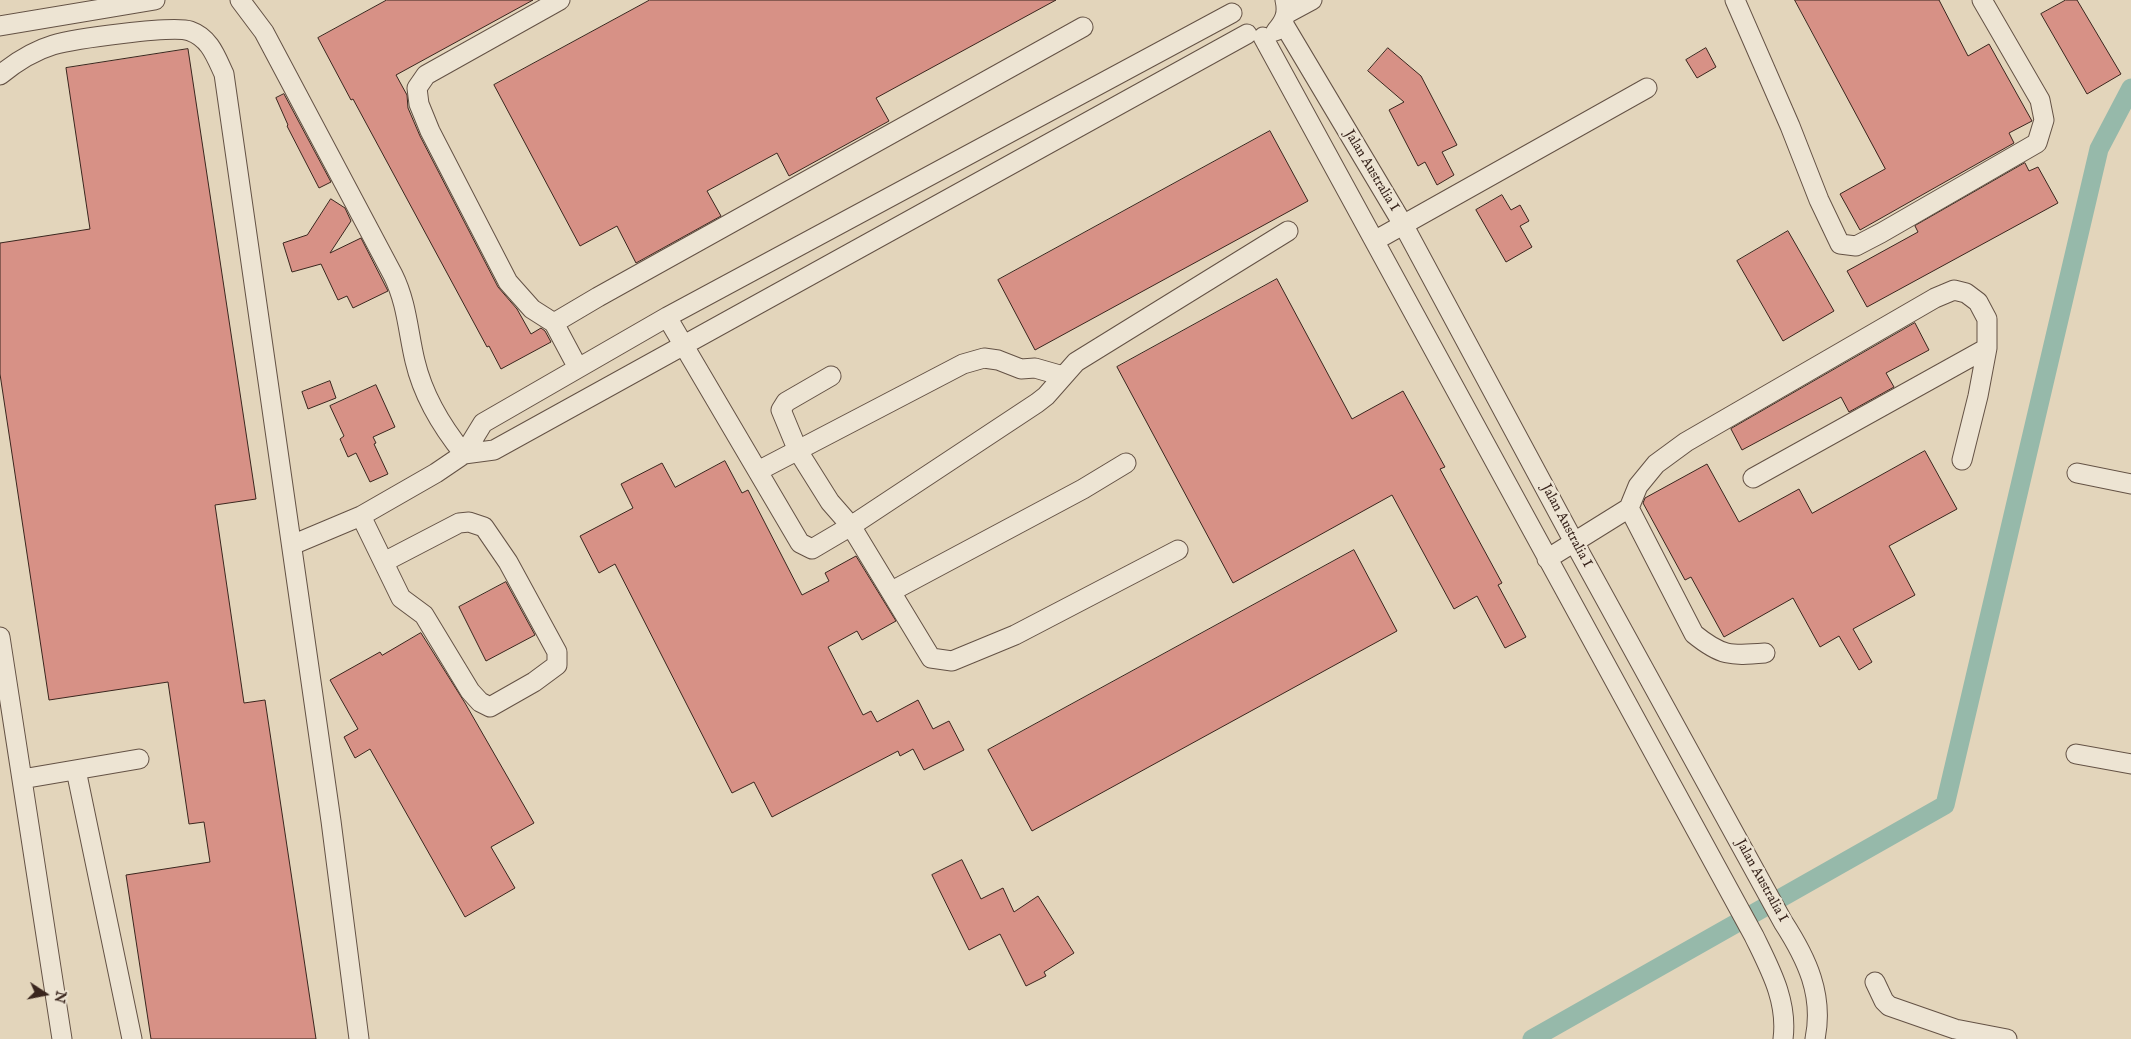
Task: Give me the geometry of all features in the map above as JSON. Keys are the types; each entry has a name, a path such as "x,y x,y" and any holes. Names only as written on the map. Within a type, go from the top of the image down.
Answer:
{"lane":[{"path":"0,26 155,0"},
{"path":"240,0 264,32 394,275 406,306 415,362 426,393 448,433 464,454"},
{"path":"560,0 426,75 417,88 419,104 430,131 508,282 532,309 554,323 578,368"},
{"path":"464,454 494,450 684,343 1255,36 1275,32 1285,12 1312,0"},
{"path":"1735,0 1790,126 1818,200 1840,244 1856,246 2037,143 2044,120 2040,100 1982,0"},
{"path":"292,545 362,516 436,473 464,454 483,423 578,368 1232,7"},
{"name":"Jalan Australia I","path":"1232,7 1236,26 1255,36 1376,240 1547,559 1754,936 1778,986 1785,1024 1783,1039"},
{"name":"Jalan Australia I","path":"1285,12 1404,226 1574,542 1754,870 1798,945 1815,985 1819,1021 1815,1039"},
{"path":"554,323 1083,27"},
{"path":"0,75 19,60 54,45 103,36 170,29 190,31 209,43 224,74 331,820 359,1039"},
{"path":"1376,240 1647,88"},
{"path":"668,317 800,542 812,549 851,526 1037,403 1046,396 1076,362 1288,231"},
{"path":"1547,559 1629,508 1638,486 1656,464 1686,442 1935,298 1954,290 1966,293 1978,302 1987,319 1987,348 1978,396 1962,460"},
{"path":"1753,478 1987,348"},
{"path":"758,471 963,364 984,358 998,360 1021,369 1035,368 1063,376"},
{"path":"831,376 786,402 781,410 798,451 830,502 851,526 892,591 917,638 932,658 952,661 1015,634 1178,550"},
{"path":"892,591 1083,489 1126,463"},
{"path":"2077,473 2131,484"},
{"path":"1629,508 1694,634 1712,648 1734,656 1764,653"},
{"path":"362,516 401,598 424,615 470,691 480,702 490,707 534,682 557,665 558,652 508,562 484,527 469,522 460,523 384,562"},
{"path":"0,637 62,1039"},
{"path":"2076,754 2131,764"},
{"path":"22,779 140,759"},
{"path":"76,770 132,1039"},
{"path":"1875,982 1884,1001 1889,1006 1955,1029 2007,1039"}],"building":[{"path":"387,0 533,0 396,75 407,95 408,108 420,136 498,287 517,309 531,334 541,328 545,331 551,342 501,369 489,346 487,347 318,38"},
{"path":"650,0 1056,0 876,98 889,121 789,176 777,153 707,191 721,216 636,263 617,226 580,246 494,85"},
{"path":"1795,0 1939,0 1968,56 1989,44 2032,121 2009,133 2014,143 1860,230 1840,194 1885,169"},
{"path":"2066,0 2077,0 2121,74 2087,94 2041,14"},
{"path":"1388,48 1421,76 1457,145 1442,152 1454,175 1437,185 1425,162 1418,166 1389,110 1404,102 1368,71"},
{"path":"1706,48 1716,67 1697,78 1686,60"},
{"path":"188,49 256,499 215,505 244,703 265,700 316,1039 151,1039 126,875 210,862 204,822 189,824 168,682 49,700 0,374 0,243 90,229 66,68"},
{"path":"284,94 331,182 319,188 287,126 276,98"},
{"path":"1270,131 1308,201 1035,350 998,280"},
{"path":"2025,163 2029,171 2038,167 2058,203 1867,307 1847,271 1918,232 1915,226"},
{"path":"1502,195 1511,210 1520,205 1529,221 1520,226 1532,247 1506,262 1476,210"},
{"path":"331,199 345,208 351,221 330,253 361,238 388,291 353,308 347,296 338,300 321,264 292,272 283,243 307,235"},
{"path":"1788,231 1834,311 1783,341 1737,261"},
{"path":"1277,279 1352,419 1403,391 1445,467 1440,469 1502,583 1498,585 1526,637 1505,648 1477,596 1454,609 1392,495 1233,583 1117,367"},
{"path":"1915,323 1929,350 1886,373 1894,387 1849,412 1841,397 1742,450 1731,429"},
{"path":"330,381 336,398 308,409 302,392"},
{"path":"376,385 395,427 373,437 376,443 374,444 388,474 370,482 356,453 348,457 340,439 344,436 330,406"},
{"path":"1925,451 1957,509 1889,546 1915,595 1853,629 1872,662 1859,670 1839,636 1820,647 1793,598 1724,637 1691,577 1685,580 1643,503 1645,498 1707,464 1739,522 1799,489 1812,513"},
{"path":"725,461 742,493 748,490 802,595 829,581 825,573 856,556 896,621 862,640 857,631 828,647 863,715 871,711 877,722 918,700 933,729 949,721 964,750 924,770 913,749 900,756 898,751 772,817 754,782 732,793 615,564 599,573 580,536 633,508 621,484 662,463 675,487"},
{"path":"1354,550 1397,631 1032,831 988,750"},
{"path":"506,582 535,635 486,661 459,607"},
{"path":"421,633 465,703 534,823 491,847 515,888 465,917 370,749 355,758 344,737 358,729 330,680 380,652 382,655"},
{"path":"962,860 981,899 1003,888 1014,912 1038,896 1074,953 1044,972 1046,976 1026,986 1000,934 969,950 932,875"}],"waterway":[{"path":"1532,1039 1945,805 2099,149 2131,88"}]}
